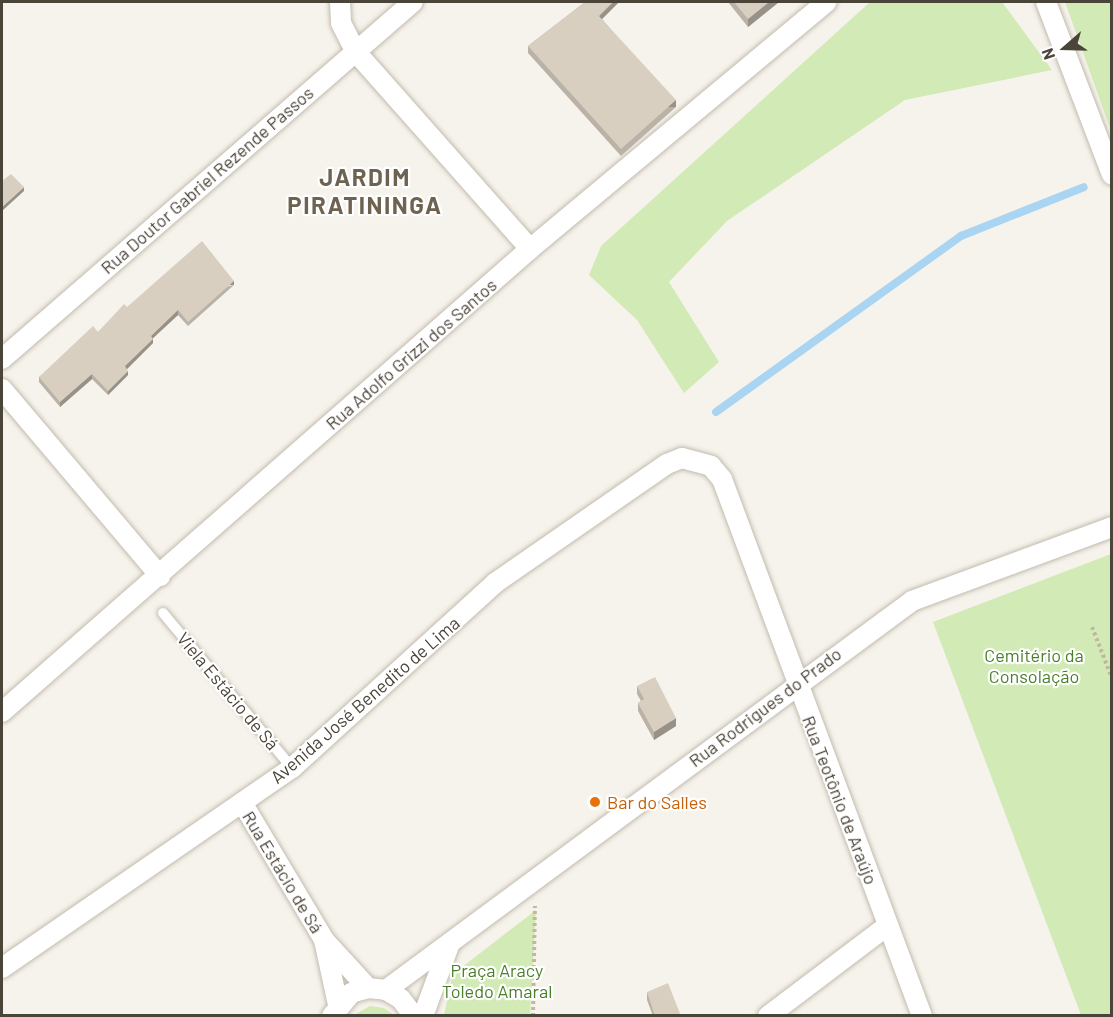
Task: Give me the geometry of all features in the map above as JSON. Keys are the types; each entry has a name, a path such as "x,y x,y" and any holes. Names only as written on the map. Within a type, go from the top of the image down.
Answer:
{"street":[{"path":"340,2 341,23 355,51 531,249"},
{"name":"Rua Doutor Gabriel Rezende Passos","path":"2,359 413,2"},
{"name":"Rua Adolfo Grizzi dos Santos","path":"2,712 531,249 826,2"},
{"path":"1046,2 1112,176"},
{"path":"2,389 160,576"},
{"name":"Avenida José Benedito de Lima","path":"2,968 243,804 292,768 495,583 667,464 682,458 698,459"},
{"name":"Rua Teotônio de Araújo","path":"698,459 711,466 722,478 796,685 922,1016"},
{"name":"Rua Rodrigues do Prado","path":"335,1010 351,993 377,989 450,943 912,601 1112,527"},
{"name":"Rua Estácio de Sá","path":"243,804 324,940 377,989 401,999 414,1016"},
{"path":"768,1016 887,926"},
{"name":"Rua Estácio de Sá","path":"324,940 335,1010"},
{"path":"423,1016 450,943"}],"lane":[{"name":"Viela Estácio de Sá","path":"163,613 292,768"}],"path":[{"path":"1092,627 1112,678"},
{"path":"525,886 537,910 533,1016"}],"green space":[{"path":"870,2 1002,2 1052,70 905,100 727,221 669,282 719,362 684,393 637,320 589,275 601,246"},
{"path":"1065,2 1111,2 1111,131"},
{"name":"Cemitério da Consolação","path":"1111,554 1111,1015 1081,1015 933,622"},
{"name":"Praça Aracy Toledo Amaral","path":"536,910 530,1015 444,1015 453,974"},
{"path":"370,1006 384,1008 394,1015 354,1015"}],"building":[{"path":"585,2 613,2 599,16 676,100 621,149 528,46"},
{"path":"734,2 769,2 748,19"},
{"path":"11,174 24,187 2,207 2,181"},
{"path":"202,241 234,281 188,322 178,310 125,366 128,371 108,391 92,374 60,402 39,377 93,326 98,332 124,304 127,307"},
{"path":"655,677 676,718 654,732 638,703 644,699 637,686"},
{"path":"668,983 681,1016 655,1016 647,992"}],"waterway":[{"path":"716,412 961,236 1084,187"}],"place":[{"name":"Bar do Salles","path":"595,802"}],"district":[{"name":"JARDIM PIRATININGA","path":"365,191"}]}
